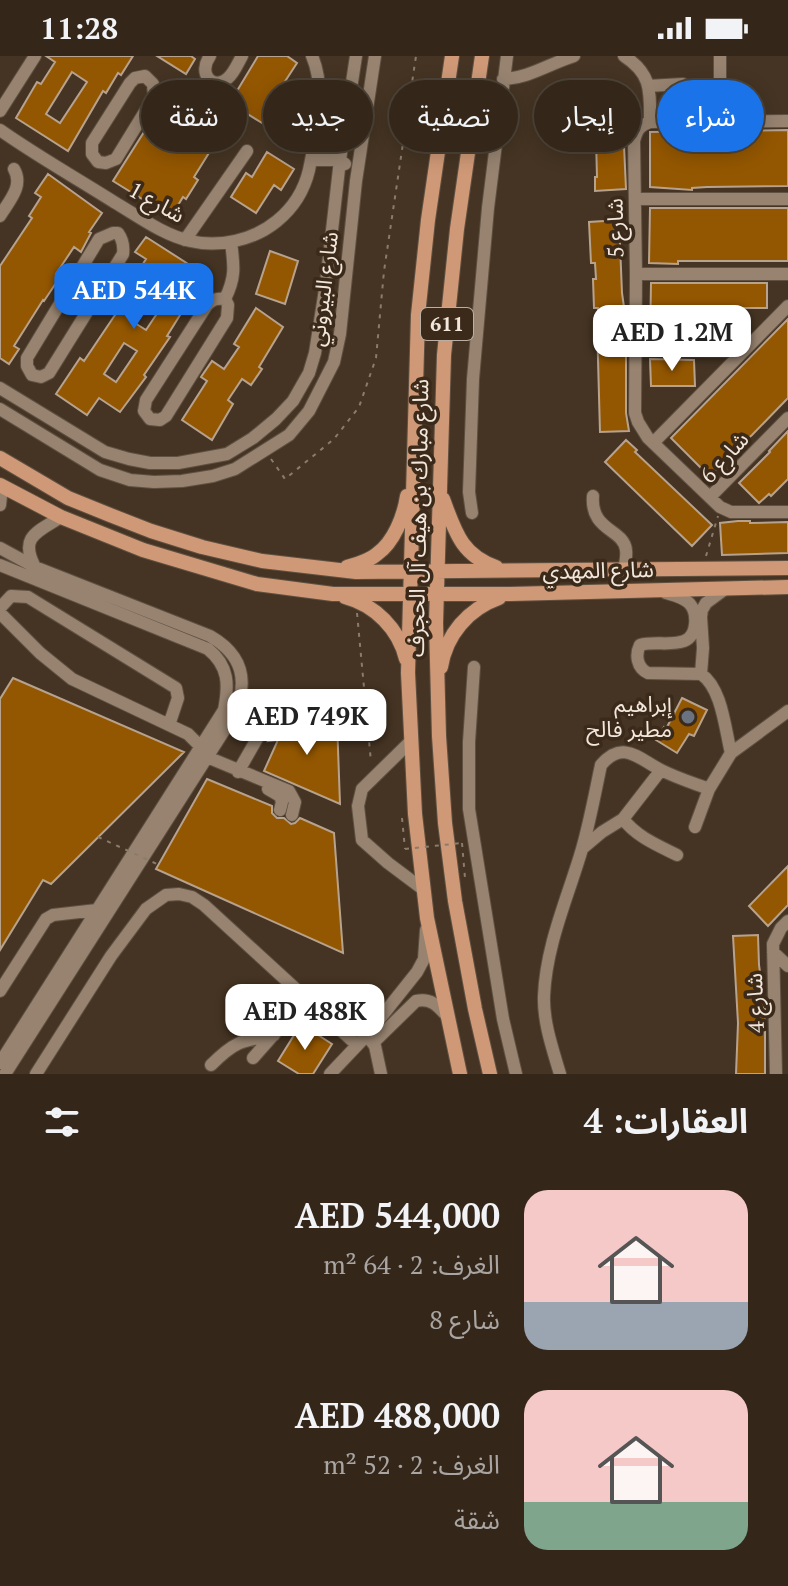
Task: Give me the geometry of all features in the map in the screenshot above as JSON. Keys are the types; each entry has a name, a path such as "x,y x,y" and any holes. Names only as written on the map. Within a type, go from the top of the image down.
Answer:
{"main road":[{"name":"شارع مبارك بن هيف آل الحجرف","path":"452,56 428,220 418,315 408,673 412,740 409,820 460,1074"},
{"name":"شارع مبارك بن هيف آل الحجرف","path":"482,56 457,229 444,355 436,594 445,823 455,901 490,1074"},
{"path":"335,570 378,554 394,535 405,507 414,445"},
{"name":"شارع المهدي","path":"0,458 68,498 151,531 262,561 335,570 411,572 788,568"},
{"path":"1,485 61,517 143,550 257,584 356,600 376,612 393,629 404,650 408,673"},
{"path":"440,494 457,535 469,553 483,562 508,570"},
{"name":"شارع المهدي","path":"333,594 510,594 788,587"},
{"path":"438,687 442,660 451,637 466,617 486,602 510,594"},
{"path":"409,820 434,812 445,823"}],"street":[{"path":"0,111 35,56"},
{"path":"210,56 204,64 205,73 211,81 217,82 228,78 242,56"},
{"name":"شارع 1","path":"0,130 172,235 200,243 231,242 266,229 291,208 307,179 320,86 312,56"},
{"name":"شارع البيروني","path":"0,388 105,452 150,463 178,463 227,454 276,419 293,401 309,373 315,353 356,56"},
{"name":"شارع البيروني","path":"0,409 100,470 130,480 154,482 213,476 235,469 289,435 309,411 334,362 340,334 358,162 375,56"},
{"path":"472,513 469,492 473,379 488,208 507,56"},
{"path":"503,79 524,76 574,56"},
{"path":"624,56 637,65 646,77 650,122 657,122"},
{"path":"720,56 720,80"},
{"path":"145,76 150,79 154,97 116,159 98,162 92,154 92,143 130,83 135,78 145,76"},
{"path":"648,86 657,85"},
{"path":"764,121 788,121"},
{"name":"شارع 5","path":"650,122 641,125 634,141 635,413 642,431 710,497"},
{"path":"0,216 18,186 18,177 8,169 27,148"},
{"path":"185,240 246,152"},
{"path":"311,160 340,160 352,166 358,162"},
{"path":"84,183 98,162"},
{"path":"338,177 348,175 356,181"},
{"path":"635,199 788,199"},
{"path":"118,233 131,212"},
{"path":"118,233 123,243 123,254 49,373 41,377 32,375 27,358 99,239 118,233"},
{"path":"225,299 235,274 231,242"},
{"path":"636,274 788,274"},
{"path":"218,298 225,299 227,318 166,416 160,420 150,419 144,411 146,400 207,305 218,298"},
{"path":"653,443 788,306"},
{"path":"636,350 744,351"},
{"name":"شارع 6","path":"788,418 710,497 731,512 788,512"},
{"path":"0,505 1,485"},
{"path":"593,496 596,515 626,548 624,570"},
{"path":"35,567 29,554 30,541 35,533 61,517"},
{"path":"0,548 35,567 210,636 221,642 238,662 241,672 241,695 234,715 204,752 97,910 0,1063"},
{"path":"0,565 208,649 223,665 228,679 224,710 204,752 5,1074"},
{"path":"701,674 702,610 706,603 725,589"},
{"path":"659,591 685,599 692,605 695,622 691,637 687,640"},
{"path":"169,725 178,698 176,688 28,597 11,596 0,610 40,653 72,679 169,725 188,734 204,752 238,772 250,773 289,791 295,802 286,812"},
{"path":"703,648 687,640 640,645 637,661 648,673 701,674 708,678 717,694 731,753"},
{"path":"474,667 469,809 503,1019 516,1074"},
{"path":"238,772 270,716 267,710 241,695"},
{"path":"695,827 709,789 731,753 788,711"},
{"path":"412,740 362,789 358,806 362,840 424,890"},
{"path":"560,1074 543,999 547,965 583,848 601,765 608,757 620,752 633,753 661,770 709,789"},
{"path":"583,848 623,819 661,770"},
{"path":"623,819 641,837 677,855"},
{"path":"36,1074 111,956 146,909 166,895 179,894 192,897 204,905 306,998 365,1041 381,1074"},
{"path":"0,991 46,919 53,915 97,910"},
{"path":"365,1041 421,966 427,918"},
{"path":"773,952 775,937 788,921"},
{"name":"شارع 4","path":"773,952 788,966"},
{"name":"شارع 4","path":"773,952 782,1057 776,1074"},
{"path":"253,1058 306,998"},
{"path":"330,1074 365,1041 416,1001 431,1001 447,1016"},
{"path":"211,1065 229,1047 243,1040 274,1035"}],"path":[{"path":"265,452 285,479 334,439 359,407 376,358 384,271 416,56"},
{"path":"702,569 720,507"},
{"path":"356,600 373,778"},
{"path":"409,820 405,849 462,843 465,879"},
{"path":"98,837 159,865"}],"building":[{"path":"46,56 133,56 106,93 103,91 68,151 16,118 37,82 41,84 55,62","holes":["72,72 87,82 60,123 46,114"]},
{"path":"157,56 191,56 195,59 186,74"},
{"path":"258,56 287,56 297,63 286,80 263,80 262,123 247,114 247,80 244,80"},
{"path":"764,130 788,130 788,186 692,190 650,187 650,132 657,132 657,152 764,152"},
{"path":"141,137 141,152 210,152 194,177 198,180 172,215 113,181"},
{"path":"267,152 294,169 281,190 274,185 256,213 231,197 246,173 252,177"},
{"path":"596,152 624,152 626,189 595,191"},
{"path":"48,174 102,213 89,232 81,252 74,247 56,274 60,277 14,346 19,349 9,364 0,358 0,266 32,218 29,216 41,197 35,193"},
{"path":"650,208 788,208 788,261 649,263"},
{"path":"619,220 622,293 626,307 626,413 629,431 600,432 599,323 598,308 594,308 593,279 596,279 595,263 591,263 589,222"},
{"path":"146,237 210,278 200,294 195,291 167,336 170,337 144,375 146,377 120,412 99,398 87,415 56,394 80,358 84,361 119,309 116,307 146,259 135,252","holes":["148,292 164,303 146,330 130,320","124,343 137,351 116,382 104,374"]},
{"path":"270,251 298,261 285,304 256,294"},
{"path":"651,283 767,283 767,308 736,308 736,340 650,339"},
{"path":"256,308 283,327 251,385 242,379 228,400 233,404 212,440 182,420 207,381 201,377 212,361 224,369 239,347 234,344"},
{"path":"788,319 788,398 710,477 671,438"},
{"path":"650,359 694,360 695,386 651,386"},
{"path":"788,431 788,479 759,503 739,483"},
{"path":"626,440 712,525 692,546 605,462"},
{"path":"788,522 788,553 722,555 720,523"},
{"path":"13,678 184,752 51,884 43,880 0,950 0,699"},
{"path":"682,698 707,710 694,736 689,734 677,753 656,740 664,727 666,729"},
{"path":"337,721 340,804 264,771 278,740 268,741 277,722"},
{"path":"207,779 272,806 272,813 277,818 284,818 291,824 300,818 334,833 343,953 156,869"},
{"path":"788,866 788,905 768,926 749,906"},
{"path":"758,935 765,1008 765,1074 736,1074 738,1023 733,936"},
{"path":"301,1024 332,1044 313,1074 299,1074 278,1061"}],"place":[{"name":"إبراهيم مطير فالح","path":"688,717"}]}
